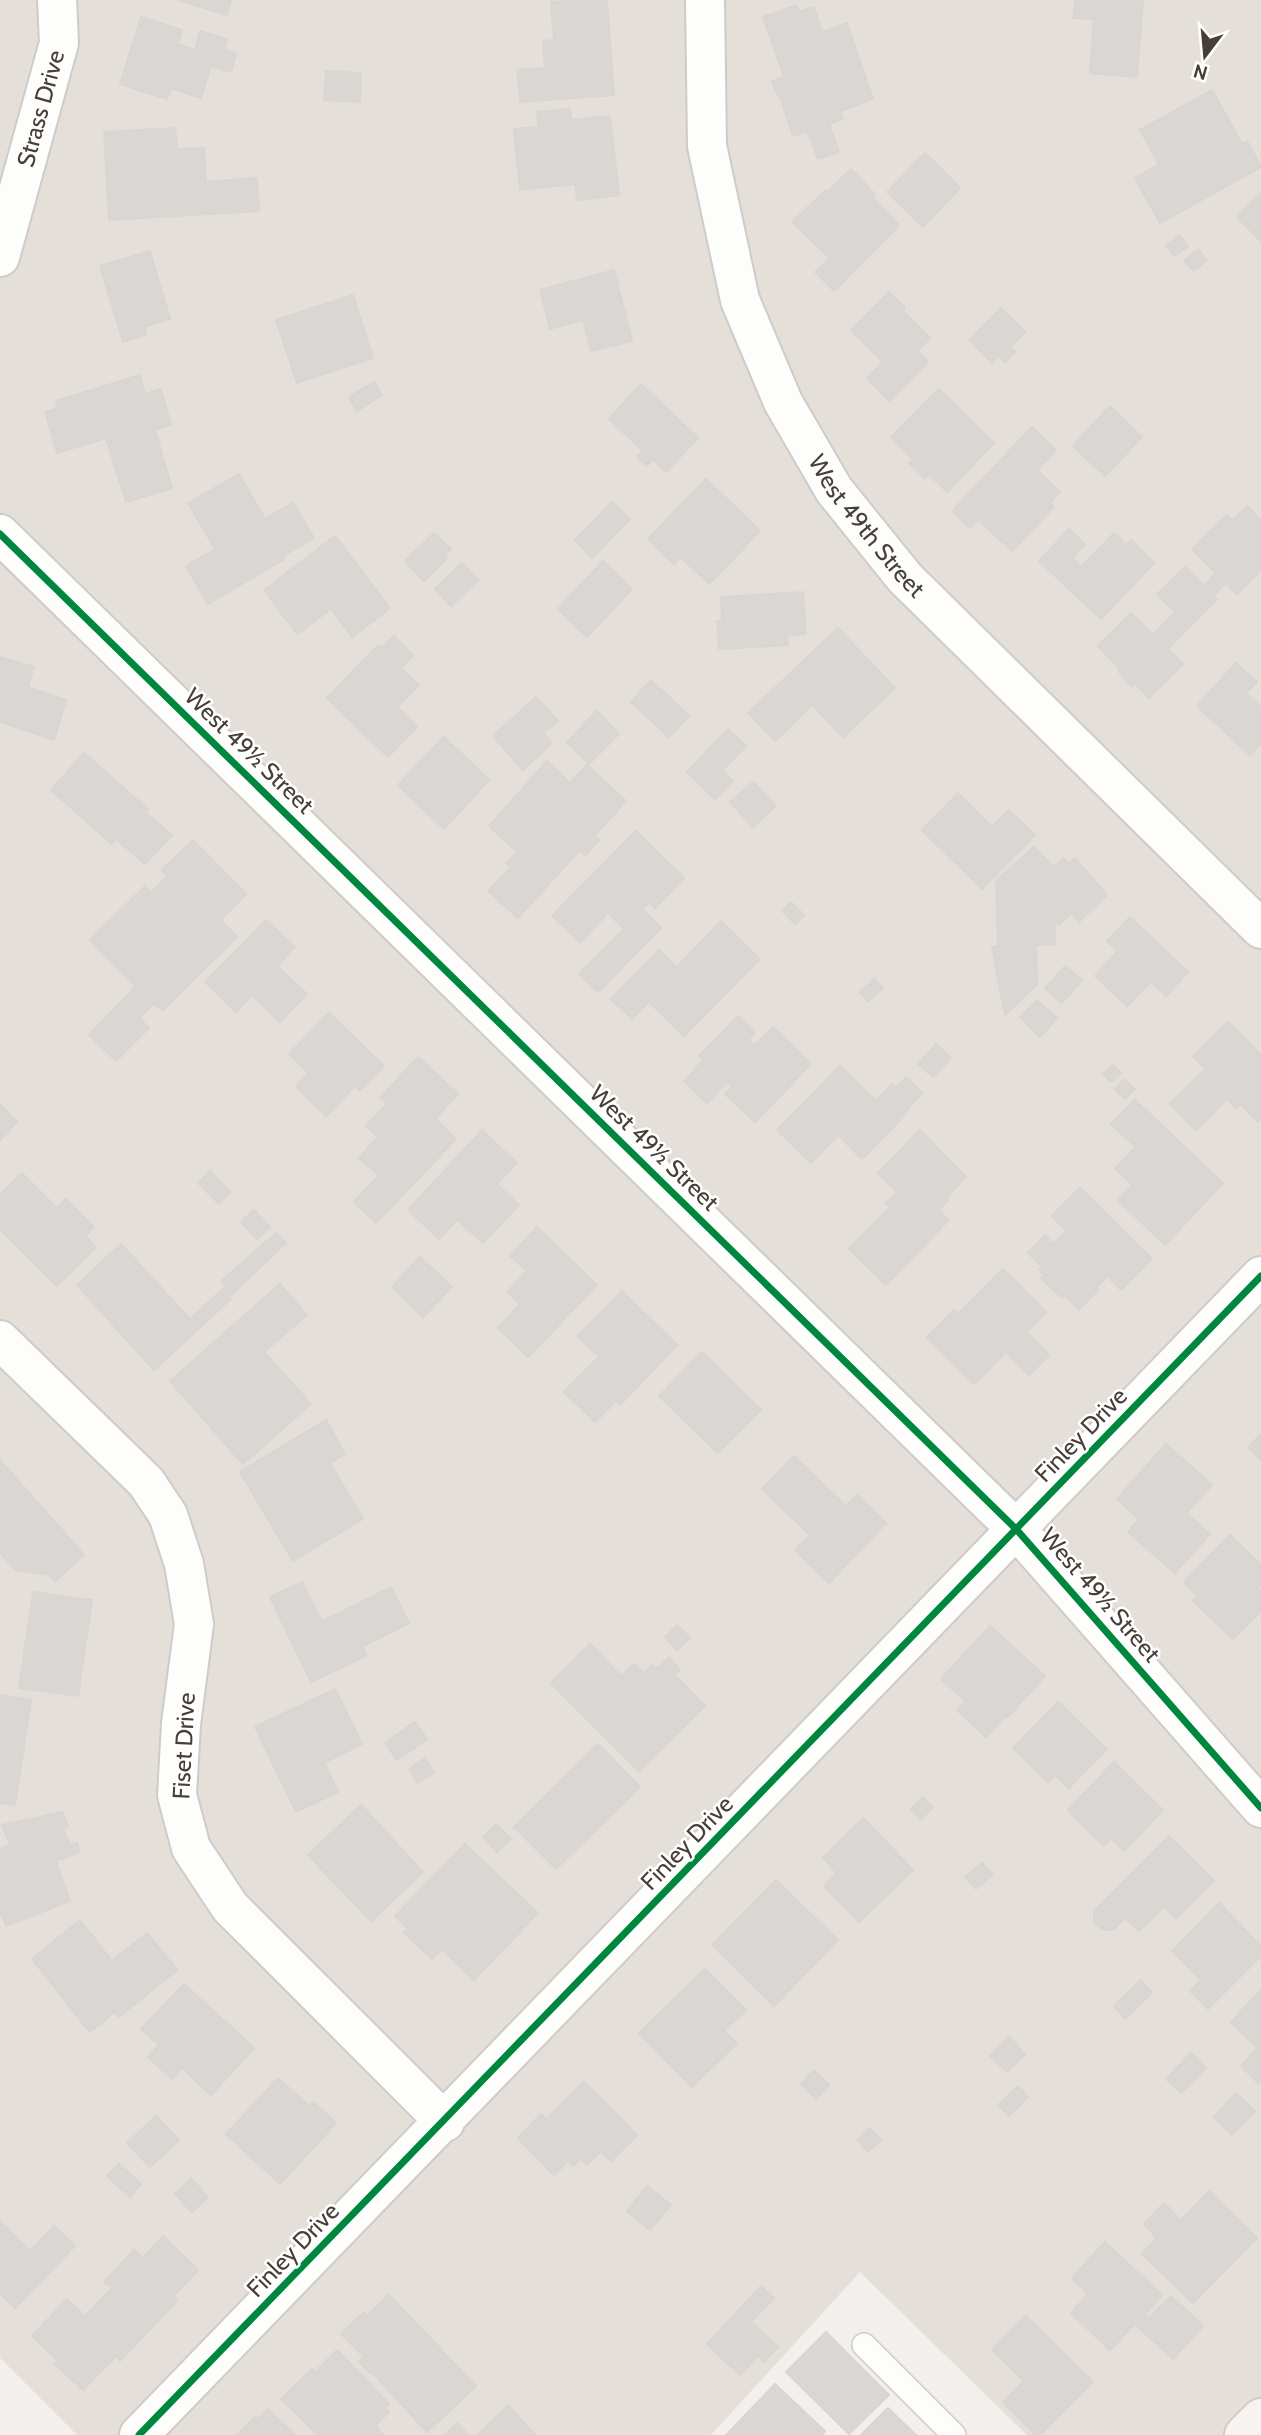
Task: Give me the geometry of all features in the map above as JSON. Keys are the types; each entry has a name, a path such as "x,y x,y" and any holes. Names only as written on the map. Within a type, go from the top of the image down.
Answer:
{"street":[{"name":"Strass Drive","path":"0,257 59,43 57,0"},
{"name":"West 49th Street","path":"705,0 707,146 740,300 783,402 834,490 905,578 1261,929"},
{"name":"West 49½ Street","path":"0,534 1017,1530 1261,1808"},
{"name":"Finley Drive","path":"139,2435 445,2122 1261,1276"},
{"name":"Fiset Drive","path":"0,1340 146,1482 168,1515 184,1564 194,1624 181,1724 177,1795 191,1848 230,1907 445,2122"},
{"path":"1244,2435 1261,2418"}],"lane":[{"path":"864,2345 954,2435"}],"shaded area":[{"path":"0,0 1261,0 1261,2435 1027,2435 860,2272 711,2435 77,2435 0,2358"}],"building":[{"path":"178,0 231,0 227,15"},
{"path":"607,0 614,95 520,102 517,70 545,68 543,41 554,40 551,2"},
{"path":"1075,0 1143,0 1137,77 1090,73 1094,19 1073,18"},
{"path":"797,5 799,12 814,7 822,32 847,23 873,99 840,111 843,119 829,124 839,152 818,159 807,131 793,136 780,96 772,81 784,77 763,17"},
{"path":"141,17 182,30 178,44 195,50 200,31 227,39 224,49 236,54 231,72 211,66 201,98 171,88 167,99 120,84"},
{"path":"326,71 361,73 360,102 324,100"},
{"path":"1212,90 1242,144 1247,141 1261,167 1160,223 1135,178 1159,164 1140,130"},
{"path":"570,109 571,120 610,116 619,195 577,200 575,184 520,190 514,129 539,127 537,112"},
{"path":"175,128 177,149 204,148 206,182 257,178 259,211 109,220 104,132"},
{"path":"925,153 960,188 923,227 887,192"},
{"path":"851,169 875,194 872,198 899,225 834,291 815,272 830,258 792,222"},
{"path":"1261,193 1261,241 1237,217"},
{"path":"1179,235 1188,246 1174,256 1166,246"},
{"path":"1198,249 1207,260 1194,271 1184,261"},
{"path":"150,251 170,319 144,327 146,335 123,342 100,266"},
{"path":"614,270 632,341 591,351 583,320 550,329 540,290"},
{"path":"889,292 930,338 917,351 928,362 889,401 867,378 883,362 851,330"},
{"path":"353,295 373,358 297,383 276,320"},
{"path":"1001,308 1025,332 1010,347 1015,352 1005,362 999,356 992,363 969,340"},
{"path":"140,375 145,394 161,389 171,425 155,430 172,488 126,502 106,438 57,453 45,412 58,408 56,401"},
{"path":"374,382 382,395 357,411 349,397"},
{"path":"641,384 698,438 666,472 653,459 647,466 637,457 643,451 609,419"},
{"path":"939,389 994,443 947,492 929,474 925,478 909,463 913,459 891,437"},
{"path":"1110,406 1142,437 1105,476 1073,446"},
{"path":"1032,427 1056,450 1037,470 1060,492 1050,503 1054,507 1012,551 978,519 970,528 952,511"},
{"path":"239,474 265,519 293,503 314,538 208,604 186,566 215,549 188,503"},
{"path":"706,479 760,531 709,584 681,557 674,564 648,539"},
{"path":"612,502 630,519 592,558 575,540"},
{"path":"1247,506 1261,520 1261,570 1237,594 1226,583 1213,596 1217,599 1168,649 1183,664 1149,698 1135,683 1132,687 1119,672 1121,670 1098,646 1131,613 1153,635 1175,612 1157,594 1185,567 1204,586 1216,573 1192,549 1227,515 1232,521"},
{"path":"1069,529 1085,545 1072,558 1081,567 1114,533 1126,545 1131,540 1154,563 1101,619 1039,561"},
{"path":"434,533 451,549 444,556 447,558 424,581 405,561"},
{"path":"335,536 390,608 352,637 331,609 297,634 264,590"},
{"path":"603,561 632,589 587,637 558,609"},
{"path":"462,563 478,580 451,606 435,589"},
{"path":"803,592 806,634 787,635 788,645 719,649 717,621 722,621 721,597"},
{"path":"838,628 895,688 843,737 812,705 775,741 748,713"},
{"path":"394,636 413,655 401,668 419,685 397,707 417,727 388,757 327,698 378,645 382,648"},
{"path":"0,657 34,667 28,687 66,700 54,740 0,722"},
{"path":"1236,663 1257,682 1246,693 1261,707 1261,743 1250,755 1197,706"},
{"path":"651,680 689,716 669,737 631,702"},
{"path":"536,697 558,721 543,733 552,743 523,770 493,736"},
{"path":"597,711 619,734 589,764 567,742"},
{"path":"728,729 746,746 722,770 733,781 715,799 687,772"},
{"path":"444,737 489,780 444,829 398,785"},
{"path":"84,753 142,804 148,810 145,812 172,835 145,864 116,839 112,844 51,790"},
{"path":"547,761 570,783 587,765 626,801 595,835 599,840 586,855 580,850 518,918 488,891 511,867 507,863 517,852 489,826"},
{"path":"753,782 776,806 753,827 730,802"},
{"path":"958,793 992,827 1009,810 1035,835 982,889 922,830"},
{"path":"636,831 684,878 655,908 649,902 642,909 661,928 598,992 579,974 624,929 608,913 580,942 552,916"},
{"path":"193,840 246,894 220,920 237,937 163,1010 153,1004 139,1018 149,1028 116,1061 89,1035 136,986 90,940 145,886 151,893 168,876 162,870"},
{"path":"1034,847 1054,867 1063,858 1069,864 1075,858 1107,895 1079,922 1071,913 1059,925 1055,921 1055,945 1036,945 1037,984 1005,1015 992,947 998,947 996,881"},
{"path":"791,902 804,915 795,924 782,911"},
{"path":"1130,917 1188,972 1166,996 1151,981 1127,1006 1095,976 1118,951 1107,941"},
{"path":"266,920 295,947 277,966 307,994 280,1022 252,995 236,1012 205,982"},
{"path":"721,921 760,959 684,1036 649,1002 632,1019 611,999 659,950 677,967"},
{"path":"1065,966 1082,980 1062,1003 1045,989"},
{"path":"874,979 883,988 868,1001 860,992"},
{"path":"1037,1000 1057,1018 1040,1037 1020,1017"},
{"path":"329,1013 384,1066 359,1091 355,1086 326,1116 296,1086 309,1073 289,1054"},
{"path":"738,1016 755,1033 748,1040 754,1046 773,1027 811,1064 755,1122 725,1094 732,1087 727,1082 707,1103 684,1081 704,1060 699,1056"},
{"path":"1228,1022 1261,1055 1261,1119 1258,1122 1240,1104 1236,1108 1227,1099 1196,1130 1170,1104 1205,1069 1193,1056"},
{"path":"936,1044 951,1058 933,1077 918,1064"},
{"path":"418,1057 458,1094 435,1119 456,1139 376,1223 354,1202 379,1175 359,1158 378,1137 366,1126 387,1104 380,1098"},
{"path":"1113,1065 1121,1073 1111,1082 1103,1074"},
{"path":"840,1066 876,1101 892,1084 896,1088 906,1077 922,1093 901,1117 897,1113 900,1120 862,1159 840,1137 840,1133 811,1163 777,1130"},
{"path":"1124,1079 1135,1089 1125,1099 1115,1090"},
{"path":"1135,1100 1223,1183 1165,1245 1118,1200 1133,1185 1115,1169 1136,1147 1111,1124"},
{"path":"0,1104 17,1122 0,1140"},
{"path":"482,1130 517,1163 497,1184 519,1205 483,1243 457,1220 439,1239 408,1210"},
{"path":"920,1130 966,1177 939,1209 948,1221 886,1285 849,1249 890,1208 886,1203 897,1192 878,1173"},
{"path":"210,1171 230,1192 219,1204 198,1183"},
{"path":"22,1173 57,1208 66,1199 94,1227 85,1236 96,1247 57,1286 0,1229 0,1195"},
{"path":"1080,1188 1152,1259 1121,1290 1107,1276 1096,1288 1098,1290 1079,1309 1064,1295 1062,1298 1041,1278 1045,1275 1039,1270 1042,1267 1028,1253 1045,1235 1053,1244 1067,1231 1052,1216"},
{"path":"254,1210 270,1227 257,1239 241,1222"},
{"path":"537,1227 597,1285 528,1357 498,1328 520,1304 507,1292 527,1271 510,1256"},
{"path":"276,1233 286,1243 229,1297 231,1299 154,1370 77,1285 121,1244 190,1319 226,1286 221,1281"},
{"path":"420,1257 452,1287 423,1317 392,1287"},
{"path":"1003,1269 1046,1312 1027,1332 1049,1355 1029,1375 1006,1352 974,1384 927,1337 954,1310 958,1314"},
{"path":"280,1284 307,1315 264,1352 311,1404 243,1464 170,1381"},
{"path":"622,1291 677,1345 620,1405 616,1401 595,1422 564,1392 599,1357 578,1336"},
{"path":"702,1352 761,1410 718,1453 659,1396"},
{"path":"326,1420 345,1454 330,1463 363,1519 293,1561 240,1472"},
{"path":"1261,1434 1261,1460 1248,1447"},
{"path":"1166,1444 1212,1485 1186,1513 1210,1534 1175,1573 1128,1532 1139,1519 1117,1499"},
{"path":"794,1456 846,1506 857,1495 886,1523 829,1583 795,1550 810,1535 762,1489"},
{"path":"0,1460 84,1555 55,1581 49,1575 16,1570 0,1553"},
{"path":"1230,1535 1261,1565 1261,1584 1257,1587 1261,1591 1261,1611 1233,1639 1193,1601 1198,1596 1184,1582"},
{"path":"302,1582 322,1622 391,1587 409,1623 363,1646 366,1656 311,1682 270,1597"},
{"path":"33,1592 92,1600 78,1696 19,1688"},
{"path":"677,1625 690,1638 677,1650 665,1637"},
{"path":"990,1626 1045,1676 986,1737 957,1710 965,1701 941,1679"},
{"path":"590,1644 621,1676 634,1664 644,1673 652,1665 657,1669 669,1657 680,1670 675,1675 705,1706 639,1771 551,1683"},
{"path":"335,1689 362,1744 324,1763 338,1792 296,1812 255,1727"},
{"path":"0,1695 31,1700 15,1805 0,1803"},
{"path":"1058,1702 1107,1749 1069,1788 1055,1775 1048,1782 1013,1748"},
{"path":"415,1722 427,1739 397,1760 385,1743"},
{"path":"598,1744 640,1787 556,1869 514,1827"},
{"path":"425,1758 434,1773 417,1783 409,1769"},
{"path":"1114,1762 1163,1810 1124,1851 1111,1838 1104,1846 1068,1810"},
{"path":"923,1797 933,1807 921,1819 911,1809"},
{"path":"361,1805 423,1872 371,1921 308,1855"},
{"path":"63,1812 68,1827 63,1829 70,1846 77,1843 80,1852 56,1861 70,1901 6,1926 0,1910 0,1849 10,1845 2,1825"},
{"path":"863,1818 913,1870 859,1922 824,1886 837,1873 823,1858"},
{"path":"496,1824 511,1839 497,1852 483,1837"},
{"path":"1169,1836 1214,1881 1176,1918 1164,1907 1139,1931 1125,1918 1113,1930 1103,1930 1094,1922 1094,1911"},
{"path":"465,1844 538,1913 474,1980 442,1949 432,1959 404,1933 408,1929 395,1916"},
{"path":"982,1863 993,1875 976,1889 965,1877"},
{"path":"776,1880 838,1940 774,2006 712,1945"},
{"path":"1219,1903 1261,1946 1261,1956 1208,2009 1190,1991 1201,1980 1172,1951"},
{"path":"80,1920 112,1961 147,1933 177,1970 119,2017 115,2012 90,2032 32,1959"},
{"path":"705,1969 746,2010 724,2031 737,2043 692,2087 639,2033"},
{"path":"1141,1980 1152,1993 1125,2019 1114,2006"},
{"path":"184,1984 254,2048 211,2095 182,2068 172,2079 148,2057 159,2045 141,2029"},
{"path":"1261,1990 1261,2080 1258,2083 1241,2066 1257,2048 1231,2022"},
{"path":"1009,2037 1025,2054 1007,2072 990,2056"},
{"path":"1191,2053 1206,2068 1181,2093 1166,2079"},
{"path":"814,2070 829,2085 816,2099 801,2084"},
{"path":"278,2078 309,2106 313,2102 336,2123 280,2184 226,2134"},
{"path":"584,2082 637,2135 611,2161 601,2151 587,2165 581,2159 573,2166 568,2161 554,2175 518,2138 541,2114 546,2119"},
{"path":"1018,2086 1028,2097 1009,2116 998,2105"},
{"path":"1236,2093 1255,2111 1232,2135 1214,2117"},
{"path":"156,2116 179,2140 150,2167 127,2143"},
{"path":"870,2128 881,2140 868,2152 857,2140"},
{"path":"119,2164 141,2184 130,2197 107,2176"},
{"path":"191,2179 208,2197 192,2212 175,2194"},
{"path":"647,2186 671,2205 650,2230 627,2211"},
{"path":"1209,2191 1257,2238 1193,2303 1142,2254 1157,2238 1144,2224 1164,2203 1181,2220"},
{"path":"0,2221 30,2251 54,2226 75,2246 15,2308 0,2294"},
{"path":"163,2236 198,2270 173,2297 177,2301 120,2361 116,2356 83,2390 55,2364 58,2361 32,2336 67,2299 85,2316 112,2288 104,2282 134,2250 143,2258"},
{"path":"1105,2242 1162,2295 1145,2314 1149,2318 1171,2296 1203,2326 1173,2359 1135,2324 1110,2350 1071,2313 1088,2294 1072,2278"},
{"path":"761,2286 774,2298 751,2322 778,2347 764,2362 758,2356 740,2375 707,2344"},
{"path":"389,2295 476,2386 427,2432 372,2372 359,2362 364,2357 341,2334 364,2312 368,2315"},
{"path":"1026,2316 1093,2382 1040,2435 1036,2435 1003,2402 1024,2381 992,2350"},
{"path":"826,2332 889,2395 849,2434 786,2372"},
{"path":"337,2350 389,2404 385,2408 389,2412 375,2426 383,2435 318,2435 281,2399 312,2369 315,2372"},
{"path":"775,2384 825,2431 822,2435 726,2435"},
{"path":"508,2405 535,2435 478,2435"},
{"path":"888,2408 916,2435 861,2435"},
{"path":"268,2409 295,2435 237,2435 255,2417 258,2419"},
{"path":"457,2423 468,2435 445,2435"}],"cycle path":[{"path":"0,534 1017,1530 1261,1808"},
{"path":"139,2435 1261,1276"}]}
